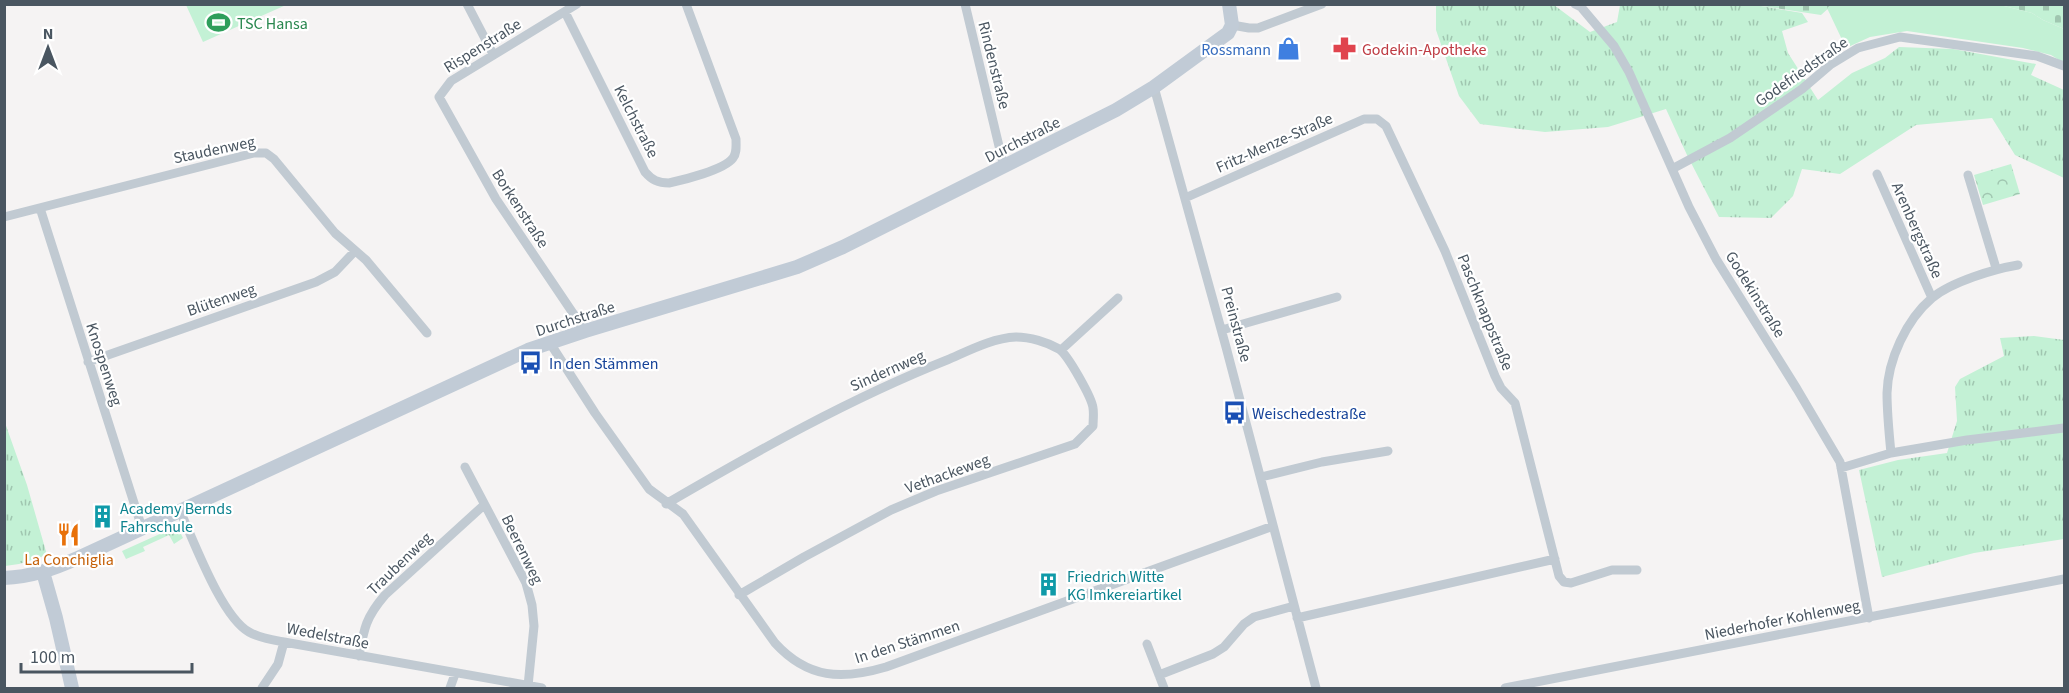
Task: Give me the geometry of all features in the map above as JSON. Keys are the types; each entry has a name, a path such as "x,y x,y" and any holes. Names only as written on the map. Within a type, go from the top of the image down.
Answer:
{"street":[{"path":"467,4 494,54"},
{"name":"Rispenstraße","path":"439,97 451,81 577,4"},
{"name":"Kelchstraße","path":"565,12 645,172 659,183 669,183 725,165 735,155 736,146 736,139 686,4"},
{"name":"Rindenstraße","path":"965,4 1004,167"},
{"path":"1154,87 1228,33 1232,25 1229,4"},
{"path":"1232,25 1258,28 1322,4"},
{"name":"Godekinstraße","path":"1575,4 1581,7 1614,46 1629,72 1672,169 1716,259 1836,454 1841,468 1869,618"},
{"name":"Godefriedstraße","path":"1672,169 1730,138 1802,89 1830,65 1858,48 1900,37 2037,56 2064,66"},
{"name":"Durchstraße","path":"4,578 29,576 43,572 180,511 495,364 585,331 797,267 843,247 1004,167 1116,110 1154,87"},
{"name":"Preinstraße","path":"1154,87 1222,330 1316,688"},
{"name":"Borkenstraße","path":"439,97 496,199 585,331"},
{"name":"Fritz-Menze-Straße","path":"1185,198 1364,119 1377,119"},
{"name":"Paschknappstraße","path":"1377,119 1386,126 1416,186 1468,306 1495,376 1501,388 1515,403 1555,559"},
{"name":"Staudenweg","path":"4,218 254,153 266,153 274,159 335,233 366,260 427,333"},
{"name":"Arenbergstraße","path":"1877,174 1932,298"},
{"path":"1968,175 1996,268"},
{"name":"Knospenweg","path":"40,208 142,528"},
{"name":"Blütenweg","path":"88,362 316,282 335,272 355,251"},
{"name":"Arenbergstraße","path":"1891,453 1887,392 1892,366 1905,331 1932,298 1996,268 2018,265"},
{"path":"1222,330 1337,297"},
{"path":"1061,350 1118,298"},
{"name":"Sindernweg","path":"666,504 758,451 853,401 989,343 1015,337 1040,340 1061,350"},
{"name":"In den Stämmen","path":"550,343 595,413 649,489 666,504 683,514 775,644 788,657 803,666 822,672 842,675 861,674 897,663 1273,526"},
{"name":"Vethackeweg","path":"739,595 891,510 936,491 1075,444 1093,426 1093,408 1071,362 1061,350"},
{"path":"1841,468 1891,453 1967,440 2064,428"},
{"path":"1261,477 1322,462 1388,451"},
{"name":"Beerenweg","path":"465,467 526,584 532,605 534,626 528,686"},
{"name":"Traubenweg","path":"358,656 364,629 372,610 385,595 484,505"},
{"name":"Wedelstraße","path":"180,511 230,615 249,632 284,642 542,688"},
{"path":"1297,618 1555,559 1559,576 1564,582 1571,583 1612,570 1636,570"},
{"path":"43,572 72,688"},
{"name":"Niederhofer Kohlenweg","path":"1505,688 2064,579"},
{"path":"1159,675 1214,654 1254,617 1294,606"},
{"path":"262,688 278,664 284,642"},
{"path":"1147,644 1164,688"},
{"path":"450,688 455,674"}],"green space":[{"path":"1436,4 1554,5 1590,32 1617,22 1620,5 1755,5 1802,13 1808,22 1782,31 1788,53 1818,100 1852,73 1885,58 1899,47 1953,49 2036,64 2031,75 2064,90 2064,178 2015,155 1992,118 1916,125 1840,174 1802,169 1793,196 1771,218 1719,217 1666,109 1608,127 1545,132 1480,124 1459,96 1436,30"},
{"path":"1832,4 2000,5 2032,13 2064,29 2064,63 2051,55 2023,48 1907,31 1870,37 1846,48 1827,8"},
{"name":"TSC Hansa","path":"186,5 286,5 203,42"},
{"path":"1755,5 1832,5 1821,15"},
{"path":"2000,5 2064,5 2064,29 2032,13"},
{"path":"2011,164 2020,194 1983,205 1974,175"},
{"path":"2034,336 2064,340 2064,539 1974,553 1882,577 1859,470 1898,460 1947,453 1957,421 1955,387 1960,379 2004,356 2000,338"},
{"path":"4,420 27,485 47,555 5,566"},
{"path":"173,528 179,530 183,538 174,544 169,535 143,547 145,551 126,559 122,551"}],"place":[{"name":"TSC Hansa","path":"219,23"},
{"name":"Rossmann","path":"1289,49"},
{"name":"Godekin-Apotheke","path":"1344,49"},
{"name":"In den Stämmen","path":"531,363"},
{"name":"Weischedestraße","path":"1234,413"},
{"name":"Academy Bernds Fahrschule","path":"102,517"},
{"name":"La Conchiglia","path":"69,534"},
{"name":"Friedrich Witte KG Imkereiartikel","path":"1049,585"}]}
